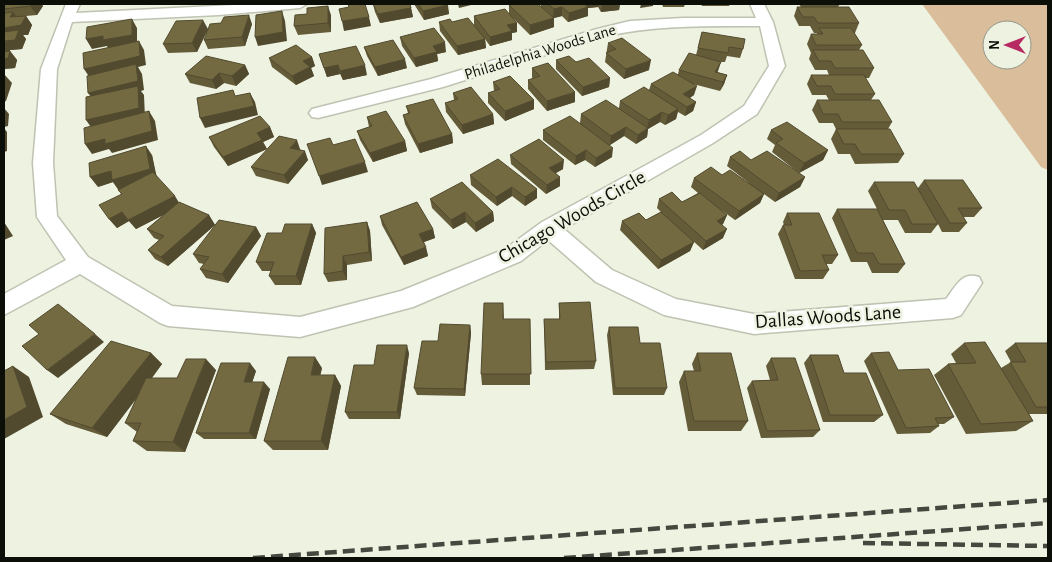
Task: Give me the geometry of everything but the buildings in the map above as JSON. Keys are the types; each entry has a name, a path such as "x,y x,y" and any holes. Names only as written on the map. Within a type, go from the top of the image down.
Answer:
{"street":[{"path":"69,11 219,11 300,4"},
{"name":"Chicago Woods Circle","path":"69,11 49,69 43,163 47,217 80,263 168,316 300,328 405,300 513,254 549,228 708,139 751,110 777,66 766,22 757,4"},
{"name":"Philadelphia Woods Lane","path":"318,113 436,83 620,28 683,22 766,22"},
{"name":"Dallas Woods Lane","path":"549,228 604,276 672,308 754,324 953,308 971,283"},
{"path":"4,305 80,263"}],"shaded area":[{"path":"922,4 1048,4 1048,170 1041,167"}],"railway":[{"path":"253,558 1048,500"},
{"path":"564,558 1048,523"},
{"path":"863,543 1048,546"}]}
